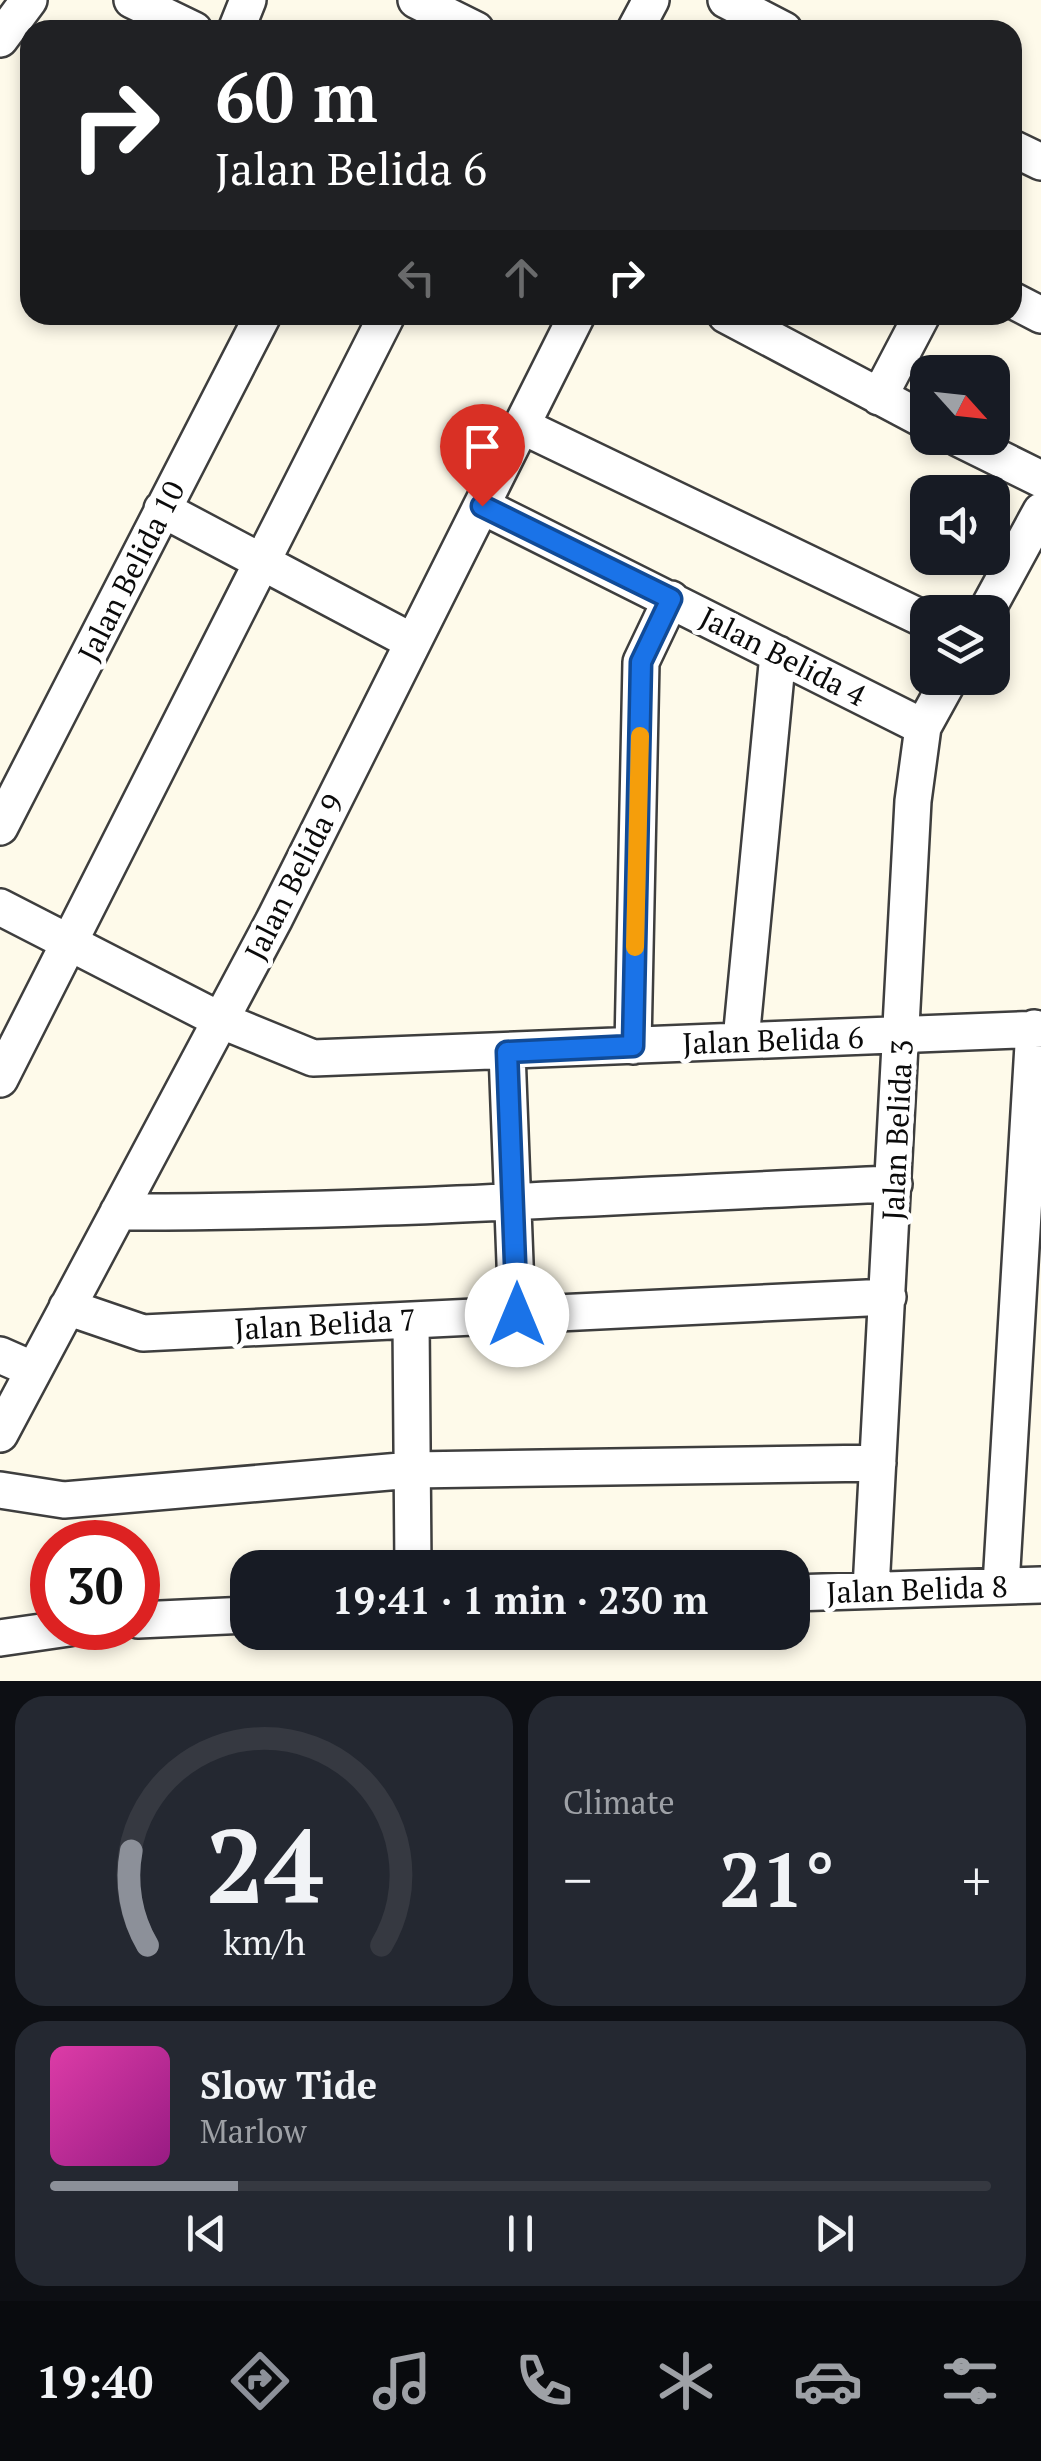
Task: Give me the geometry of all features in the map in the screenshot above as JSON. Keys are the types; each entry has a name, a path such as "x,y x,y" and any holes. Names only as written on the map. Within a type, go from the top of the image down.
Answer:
{"street":[{"path":"0,40 29,0"},
{"path":"132,0 173,20"},
{"path":"416,0 456,20"},
{"path":"726,0 765,20"},
{"name":"Jalan Belida 10","path":"0,827 259,325"},
{"path":"0,1079 382,325"},
{"name":"Jalan Belida 9","path":"0,1434 220,1020 572,325"},
{"path":"745,325 910,412"},
{"path":"879,396 917,325"},
{"path":"522,426 910,612"},
{"path":"992,455 1041,479"},
{"name":"Jalan Belida 4","path":"482,506 924,727"},
{"path":"162,509 413,642"},
{"path":"995,595 1041,511"},
{"path":"633,1046 641,662 671,599"},
{"path":"740,1040 778,654"},
{"name":"Jalan Belida 3","path":"871,1590 913,802 924,727 941,695"},
{"name":"Jalan Belida 6","path":"0,907 220,1020 314,1058 1038,1028"},
{"path":"1001,1586 1038,1028"},
{"path":"507,1052 517,1315"},
{"path":"118,1212 291,1213 514,1199 894,1184"},
{"name":"Jalan Belida 7","path":"67,1307 144,1334 888,1297"},
{"path":"411,1320 413,1550"},
{"path":"0,1355 34,1370"},
{"path":"0,1490 64,1500 412,1470 878,1463"},
{"name":"Jalan Belida 8","path":"810,1592 1041,1585"},
{"path":"160,1619 230,1616"},
{"path":"0,1638 30,1634"}],"slow traffic":[{"path":"635,947 640,736"}],"route":[{"path":"482,506 671,599 641,662 633,1046 507,1052 517,1315"}]}
